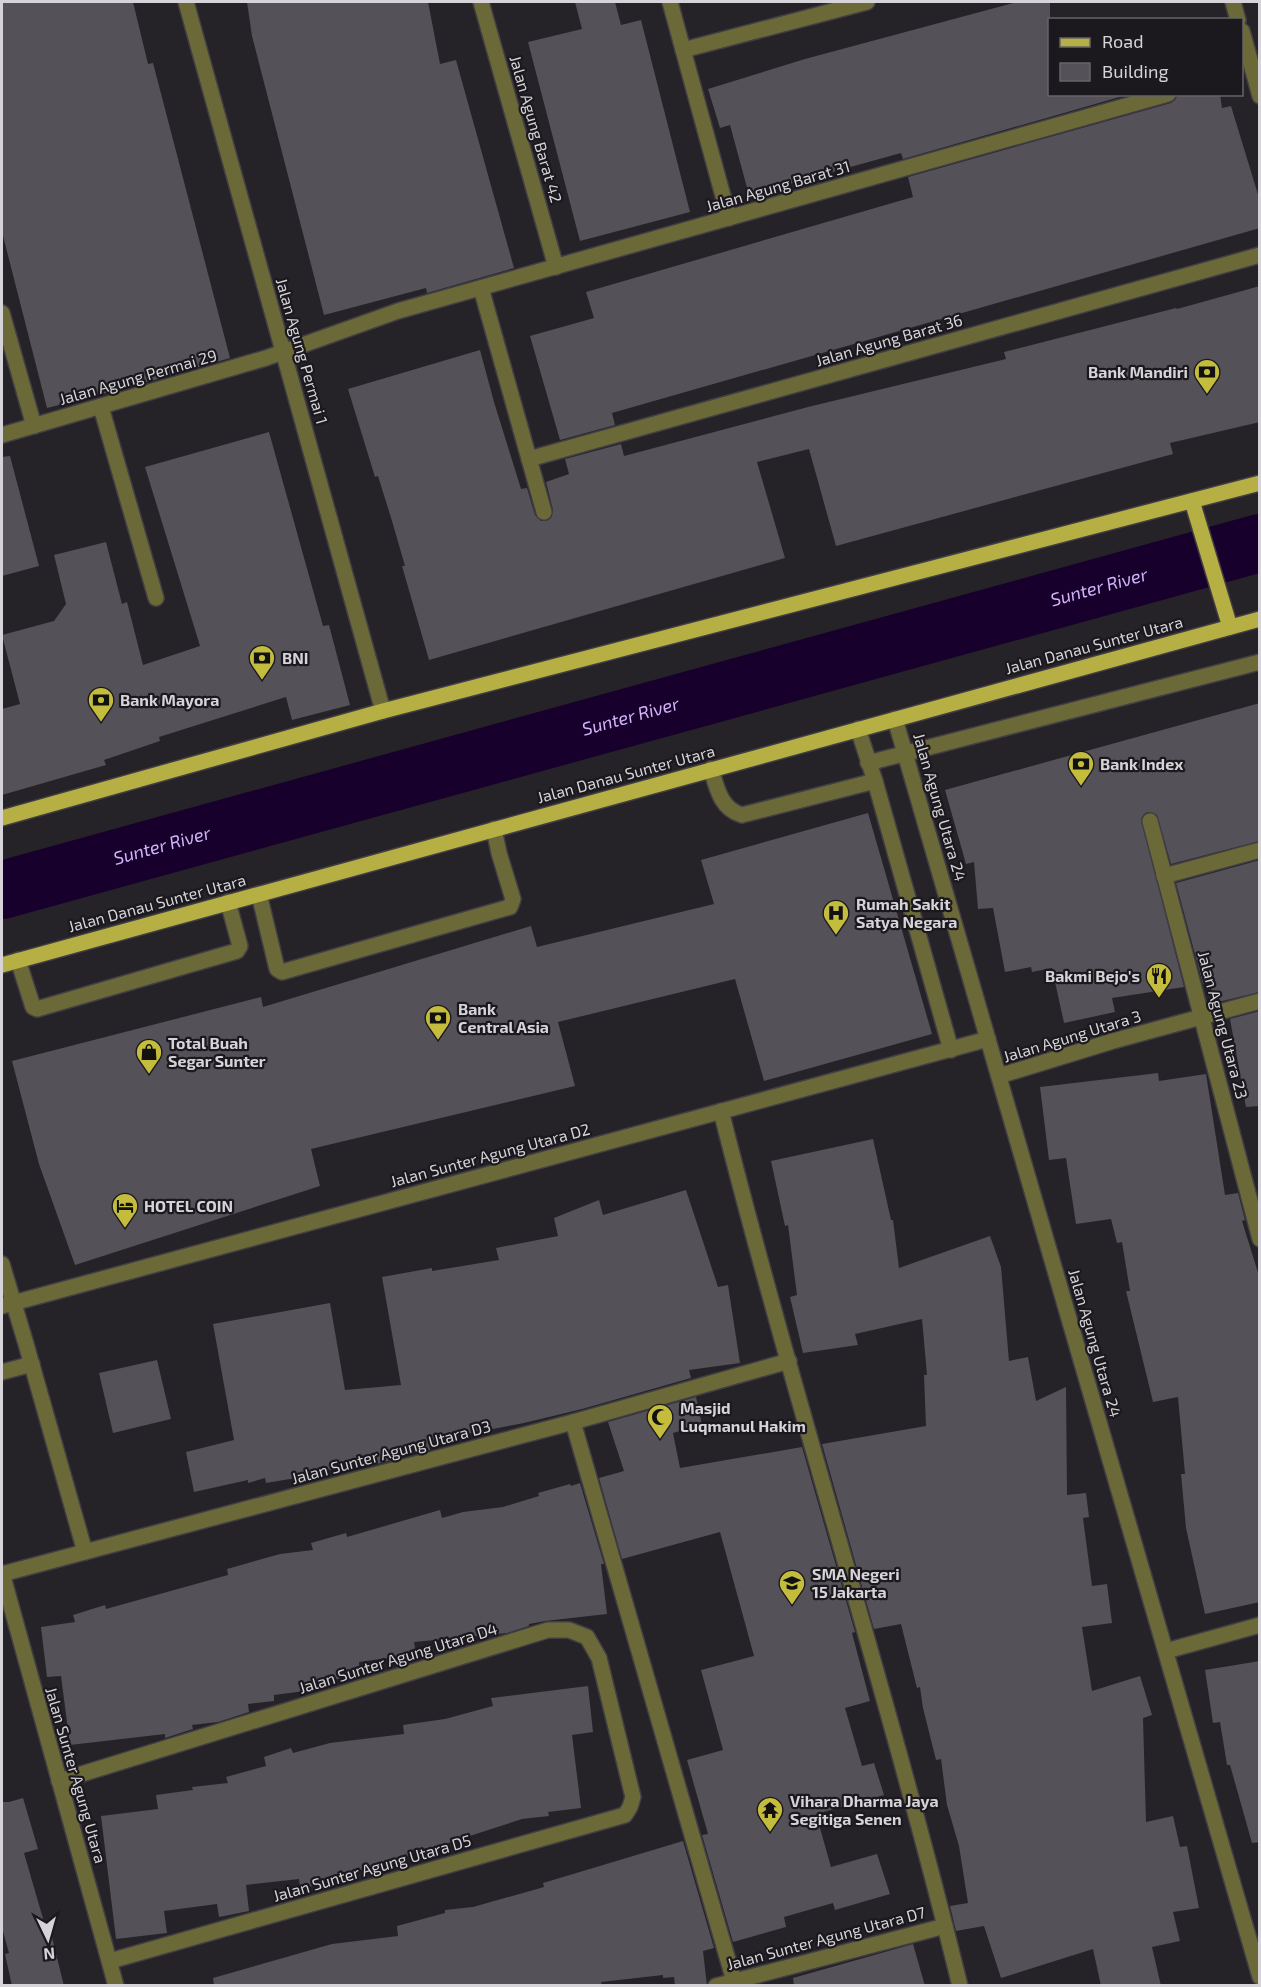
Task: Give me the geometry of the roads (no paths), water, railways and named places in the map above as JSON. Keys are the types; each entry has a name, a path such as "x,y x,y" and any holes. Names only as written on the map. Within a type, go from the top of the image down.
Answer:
{"main road":[{"path":"2,818 383,711 1260,483"},
{"path":"1192,501 1230,627"},
{"name":"Jalan Danau Sunter Utara","path":"2,965 1260,618"}],"street":[{"name":"Jalan Agung Permai 1","path":"186,2 383,711"},
{"name":"Jalan Agung Barat 42","path":"481,2 556,267"},
{"path":"670,2 729,218"},
{"path":"683,50 826,7 867,2"},
{"path":"1233,2 1237,18"},
{"path":"1243,36 1251,71 1260,96"},
{"name":"Jalan Agung Barat 31","path":"398,311 1161,96"},
{"name":"Jalan Agung Barat 36","path":"529,459 1260,255"},
{"path":"482,288 544,512"},
{"name":"Jalan Agung Permai 29","path":"2,435 284,352 398,311"},
{"path":"2,313 34,426"},
{"path":"101,407 156,598"},
{"path":"868,763 1260,662"},
{"name":"Jalan Agung Utara 24","path":"895,719 1260,1977"},
{"path":"858,729 875,781 951,1050"},
{"path":"711,770 719,795 726,807 742,815 875,781"},
{"name":"Jalan Agung Utara 23","path":"1150,821 1260,1239"},
{"path":"259,894 277,969 282,972 510,907 513,899 494,829"},
{"path":"1164,876 1260,850"},
{"path":"18,960 33,1007 37,1009 237,951 240,946 228,902"},
{"name":"Jalan Agung Utara 3","path":"999,1076 1113,1041 1260,1001"},
{"name":"Jalan Sunter Agung Utara D2","path":"7,1304 988,1039"},
{"path":"721,1111 789,1361 872,1651 960,1986"},
{"path":"2,1264 7,1304 32,1365 85,1552"},
{"name":"Jalan Sunter Agung Utara D3","path":"2,1574 573,1422 789,1361"},
{"path":"2,1372 32,1365"},
{"path":"573,1422 734,1981"},
{"name":"Jalan Sunter Agung Utara","path":"2,1574 116,1986"},
{"path":"1166,1651 1260,1624"},
{"name":"Jalan Sunter Agung Utara D4","path":"59,1781 548,1630 569,1630 587,1637 599,1658 633,1797"},
{"name":"Jalan Sunter Agung Utara D5","path":"110,1961 625,1815 633,1797"},
{"name":"Jalan Sunter Agung Utara D7","path":"716,1986 945,1926"}],"waterway":[{"name":"Sunter River","path":"2,890 1260,543"}],"place":[{"name":"Bank Mandiri","path":"1207,395"},
{"name":"BNI","path":"262,681"},
{"name":"Bank Mayora","path":"101,723"},
{"name":"Bank Index","path":"1081,787"},
{"name":"Rumah Sakit Satya Negara","path":"836,936"},
{"name":"Bakmi Bejo's","path":"1159,999"},
{"name":"Bank Central Asia","path":"438,1041"},
{"name":"Total Buah Segar Sunter","path":"149,1075"},
{"name":"HOTEL COIN","path":"125,1229"},
{"name":"Masjid Luqmanul Hakim","path":"660,1440"},
{"name":"SMA Negeri 15 Jakarta","path":"792,1606"},
{"name":"Vihara Dharma Jaya Segitiga Senen","path":"770,1833"}]}
